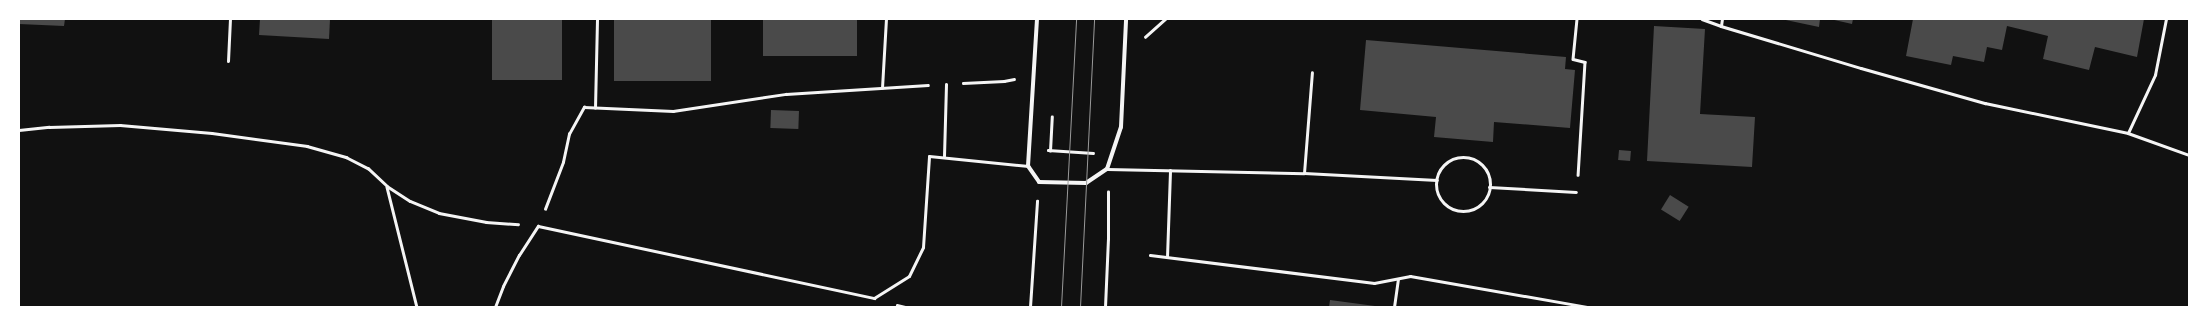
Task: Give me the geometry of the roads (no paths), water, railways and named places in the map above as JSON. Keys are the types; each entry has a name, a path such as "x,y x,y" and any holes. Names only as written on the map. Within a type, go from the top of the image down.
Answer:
{"street":[{"path":"1037,19 1028,166 1039,182 1086,183 1107,169 1121,127 1126,19"}],"lane":[{"path":"228,61 230,19"},
{"path":"1304,173 1312,72"},
{"path":"944,156 946,84"},
{"path":"495,307 503,286 519,255 538,226 874,298 909,276 923,247 929,156 944,156 1028,166"},
{"path":"1462,157 1471,158 1479,162 1486,169 1489,178 1489,187 1486,198 1480,205 1472,209 1461,211 1452,209 1440,198 1437,180 1443,166 1451,160 1462,157"},
{"path":"1107,169 1304,173 1437,180"},
{"path":"1167,257 1170,170"},
{"path":"1489,187 1576,192"},
{"path":"1150,255 1374,283 1410,276 1588,307"},
{"path":"1394,307 1398,279"}],"tram line":[{"path":"1061,307 1076,19"},
{"path":"1080,307 1094,19"}]}
